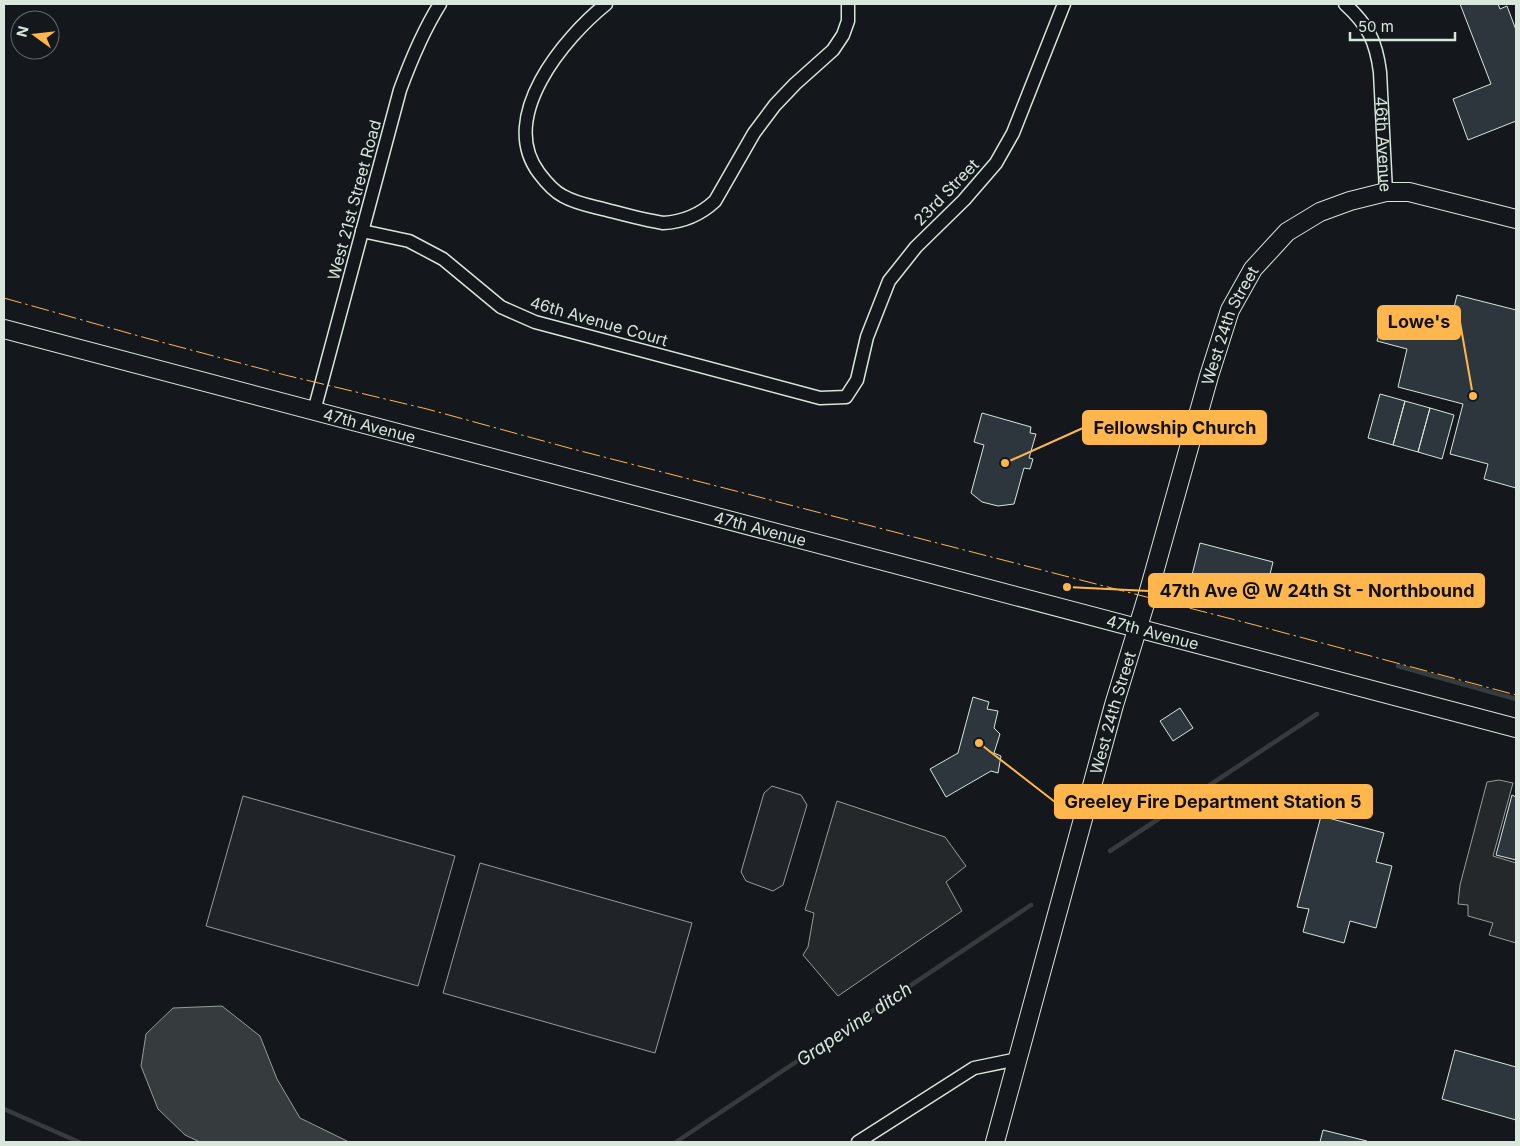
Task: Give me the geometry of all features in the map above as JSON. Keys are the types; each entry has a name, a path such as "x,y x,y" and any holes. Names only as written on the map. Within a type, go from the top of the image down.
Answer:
{"main road":[{"name":"46th Avenue","path":"1386,192 1409,192 1516,219"},
{"name":"West 24th Street","path":"995,1142 1107,733 1230,310 1253,269 1287,232 1320,212 1350,201 1386,192"},
{"name":"47th Avenue","path":"4,329 1516,728"}],"street":[{"name":"West 21st Street Road","path":"314,411 400,90 414,53 431,17 440,4"},
{"path":"606,4 592,15 570,38 551,64 536,90 526,119 527,144 530,157 544,180 562,196 578,203 663,223 690,218 708,208 715,201 754,133 775,105 833,50 843,36 848,21 848,4"},
{"name":"23rd Street","path":"846,396 857,380 867,337 889,281 916,247 964,200 996,163 1013,133 1064,4"},
{"name":"46th Avenue","path":"1345,4 1359,17 1369,32 1378,54 1386,192"},
{"name":"46th Avenue Court","path":"362,231 409,242 417,246 443,260 501,306 535,322 820,398 846,396"},
{"path":"858,1142 974,1068 1018,1059"}],"shaded area":[{"path":"1499,780 1513,783 1493,856 1516,863 1516,943 1489,935 1493,923 1468,916 1468,905 1458,904 1460,885 1487,782"},
{"path":"772,786 801,795 807,805 783,885 773,891 746,881 741,872 764,793"},
{"path":"243,796 455,856 418,986 206,926"},
{"path":"837,801 945,837 966,866 946,882 962,911 838,996 803,955 808,947 814,913 805,910"},
{"path":"480,863 692,923 655,1053 443,993"},
{"path":"222,1006 260,1036 277,1079 300,1118 349,1142 200,1142 185,1135 158,1109 141,1066 146,1034 173,1008"}],"building":[{"path":"1460,4 1498,4 1500,9 1507,6 1516,30 1516,121 1468,140 1453,99 1491,84"},
{"path":"1457,295 1516,310 1516,488 1484,479 1488,464 1450,454 1463,404 1398,387 1407,349 1377,341 1386,308 1450,324"},
{"path":"1380,394 1405,401 1393,445 1368,438"},
{"path":"1405,401 1430,408 1418,452 1393,445"},
{"path":"1430,408 1454,415 1442,459 1418,452"},
{"path":"982,413 1031,427 1030,433 1036,434 1029,458 1033,459 1030,469 1024,468 1014,504 998,506 982,502 971,493 984,445 974,442"},
{"path":"1200,543 1273,562 1263,603 1190,583"},
{"path":"973,697 989,702 987,709 998,711 994,728 1000,734 994,753 1001,756 998,773 991,771 946,797 930,769 958,753"},
{"path":"1180,708 1193,728 1173,741 1160,721"},
{"path":"1512,795 1516,797 1516,860 1496,855"},
{"path":"1321,816 1384,833 1376,862 1392,866 1376,928 1350,921 1344,943 1303,932 1309,909 1297,907"},
{"path":"1455,1050 1516,1067 1516,1120 1442,1099"},
{"path":"1323,1130 1367,1141 1367,1142 1320,1142"}],"waterway":[{"name":"Grapevine ditch","path":"1398,666 1516,699"},
{"name":"Grapevine ditch","path":"1110,851 1317,714"},
{"name":"Grapevine ditch","path":"676,1142 1031,905"},
{"name":"Grapevine ditch","path":"4,1109 79,1142"}],"power":[{"path":"4,298 285,375 427,409 569,448 1255,625 1516,695"}],"place":[{"name":"Lowe's","path":"1473,396"},
{"name":"Fellowship Church","path":"1005,463"},
{"name":"47th Ave @ W 24th St - Northbound","path":"1067,587"},
{"name":"Greeley Fire Department Station 5","path":"979,743"}]}
